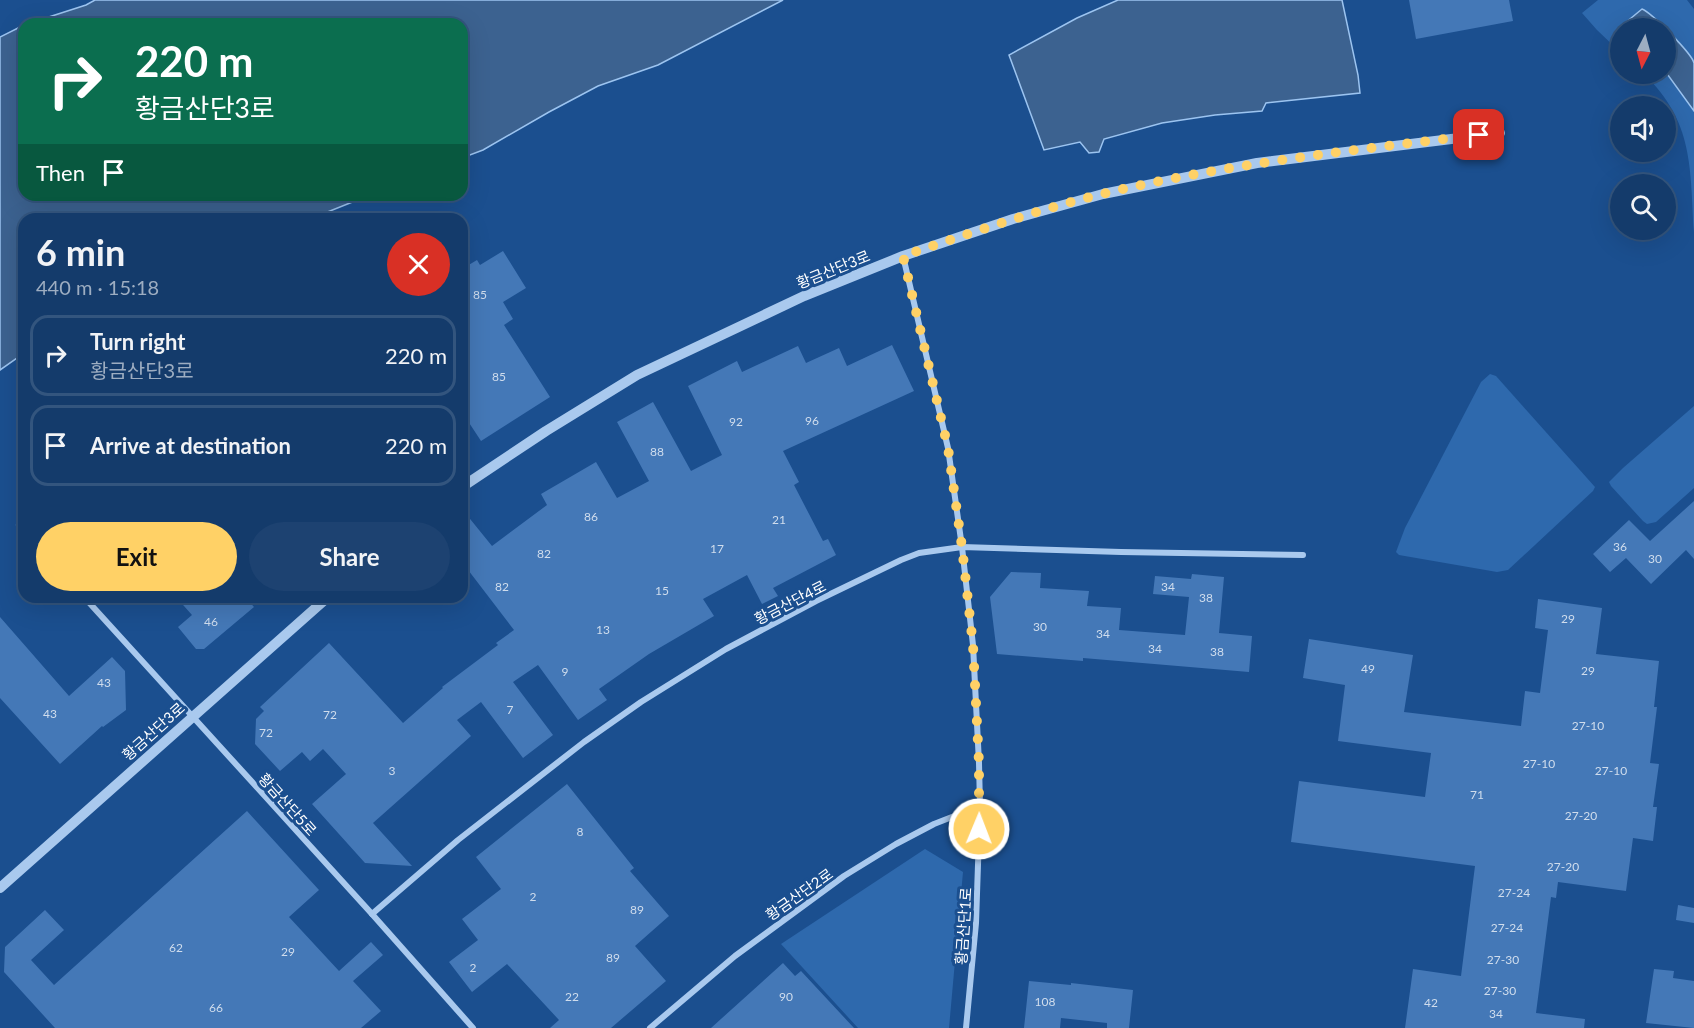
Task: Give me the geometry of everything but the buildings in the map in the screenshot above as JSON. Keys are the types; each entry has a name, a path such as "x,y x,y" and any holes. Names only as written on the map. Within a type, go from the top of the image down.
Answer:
{"street":[{"name":"황금산단3로","path":"468,483 546,431 637,375 804,296 903,256 1024,216 1103,194 1182,177 1257,163 1500,133"},
{"name":"황금산단1로","path":"903,256 948,448 973,645 980,806 976,922 966,1028"},
{"name":"황금산단4로","path":"372,914 458,840 538,777 584,742 686,673 726,648 816,601 919,553 962,547 1303,555"},
{"name":"황금산단5로","path":"89,603 473,1028"},
{"name":"황금산단3로","path":"0,888 321,603"},
{"name":"황금산단2로","path":"650,1028 735,956 844,876 896,843 934,824 980,806"}],"shaded area":[{"path":"95,0 783,0 658,65 598,86 483,150 468,156 468,18 46,18"},
{"path":"1118,0 1342,0 1360,93 1266,103 1262,111 1162,123 1104,139 1099,152 1089,153 1080,142 1044,150 1009,55 1077,18"},
{"path":"1598,0 1687,0 1694,9 1694,232 1690,167 1681,128 1676,118 1676,96 1663,96 1653,84 1676,84 1676,18 1610,18 1610,42 1582,13"},
{"path":"1642,9 1654,18 1631,18"},
{"path":"18,28 18,201 355,201 325,213 18,213 18,357 0,370 0,37"},
{"path":"1676,40 1694,63 1694,111 1674,84"},
{"path":"1490,374 1496,376 1595,487 1593,491 1508,570 1497,572 1399,555 1396,552 1405,528 1481,382"},
{"path":"1694,406 1694,488 1656,522 1647,524 1609,482"},
{"path":"925,849 963,872 949,1028 858,1028 781,944"}],"route":[{"path":"979,829 979,763 973,645 962,547 948,448 903,256 1013,219 1103,194 1182,177 1257,163 1479,135"}]}
